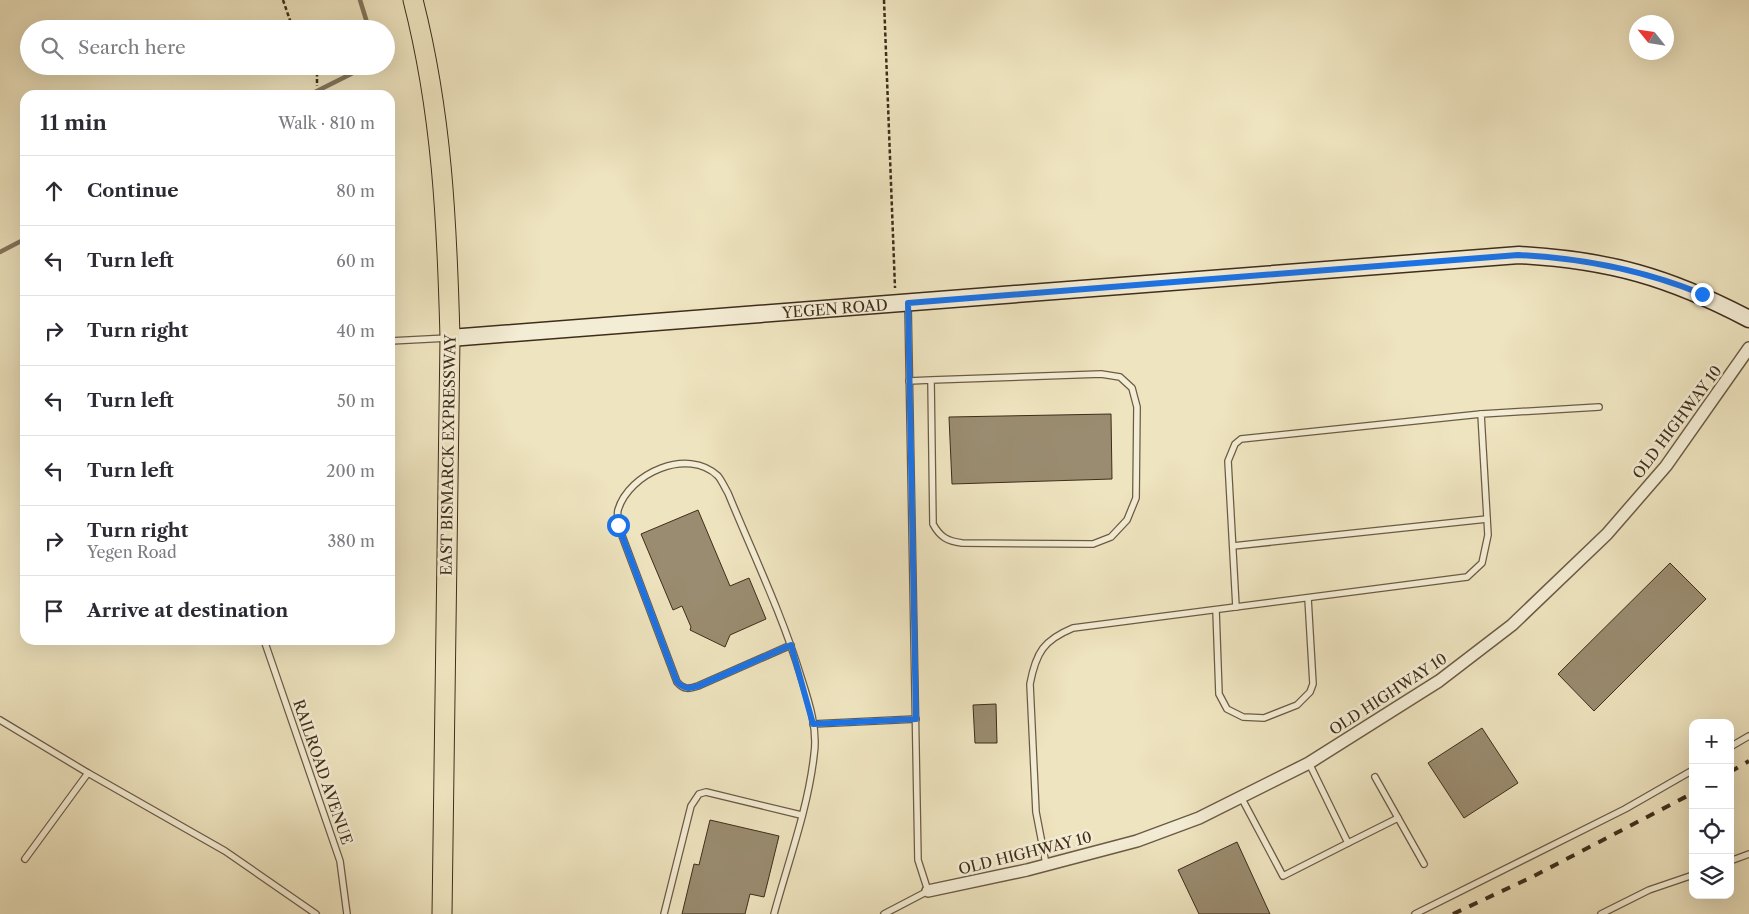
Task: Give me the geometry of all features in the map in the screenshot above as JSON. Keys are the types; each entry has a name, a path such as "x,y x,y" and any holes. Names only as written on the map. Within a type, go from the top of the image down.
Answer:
{"main road":[{"name":"EAST BISMARCK EXPRESSWAY","path":"413,0 431,80 443,162 450,338 442,914"}],"street":[{"name":"YEGEN ROAD","path":"450,338 1518,255 1566,258 1640,273 1702,294 1749,318"},
{"name":"OLD HIGHWAY 10","path":"928,890 1046,864 1137,841 1199,818 1309,763 1439,681 1519,618 1607,534 1666,466 1749,348"}],"lane":[{"path":"884,914 928,890 918,860 909,380 901,303"},
{"path":"395,341 450,338"},
{"path":"909,380 1101,374 1120,377 1132,388 1137,407 1136,498 1127,520 1111,537 1093,544 962,543 948,541 938,534 933,524 931,380"},
{"path":"1236,607 1228,461 1235,444 1241,439 1480,414 1600,407"},
{"path":"1046,864 1036,812 1030,684 1034,664 1044,645 1055,635 1073,628 1467,577 1482,563 1486,552 1487,519 1480,414"},
{"path":"774,914 802,815 814,755 813,724 791,645 728,493 718,477 706,468 687,463 670,464 642,479 628,493 618,510 618,525 677,682 685,688 692,688 791,645"},
{"path":"1233,546 1487,519"},
{"path":"1216,610 1219,694 1228,709 1244,717 1264,718 1297,705 1310,692 1313,684 1308,598"},
{"name":"RAILROAD AVENUE","path":"266,645 340,861 347,914"},
{"path":"813,724 916,719"},
{"path":"0,720 88,773 225,851 316,914"},
{"path":"1734,745 1749,736"},
{"path":"1309,763 1348,843"},
{"path":"1415,914 1625,810 1689,772"},
{"path":"25,860 88,773"},
{"path":"1375,777 1424,864"},
{"path":"664,914 691,806 699,794 706,792 802,815"},
{"path":"1241,797 1283,876 1398,818"},
{"path":"1734,860 1749,854"},
{"path":"1601,914 1649,890 1689,876"}],"path":[{"path":"283,0 290,20"},
{"path":"884,0 901,303"},
{"path":"317,75 317,86"}],"building":[{"path":"1111,414 1112,479 952,484 949,417"},
{"path":"698,510 730,586 749,578 766,619 730,635 725,647 690,630 691,627 682,606 673,610 641,534"},
{"path":"1670,563 1706,599 1594,711 1558,674"},
{"path":"996,704 997,743 975,743 973,705"},
{"path":"1482,728 1518,783 1464,818 1428,763"},
{"path":"710,820 779,836 764,897 750,894 745,914 682,914 694,864 699,865"},
{"path":"1237,842 1270,914 1199,914 1178,870"}],"waterway":[{"path":"360,0 366,20"},
{"path":"319,90 349,75"},
{"path":"0,252 20,242"}],"railway":[{"path":"1734,770 1749,761"},
{"path":"1453,914 1532,877 1689,795"}],"route":[{"path":"618,525 677,682 681,686 685,688 698,686 791,645 807,695 813,724 916,719 908,303 1518,255 1556,257 1618,267 1702,294"}]}
